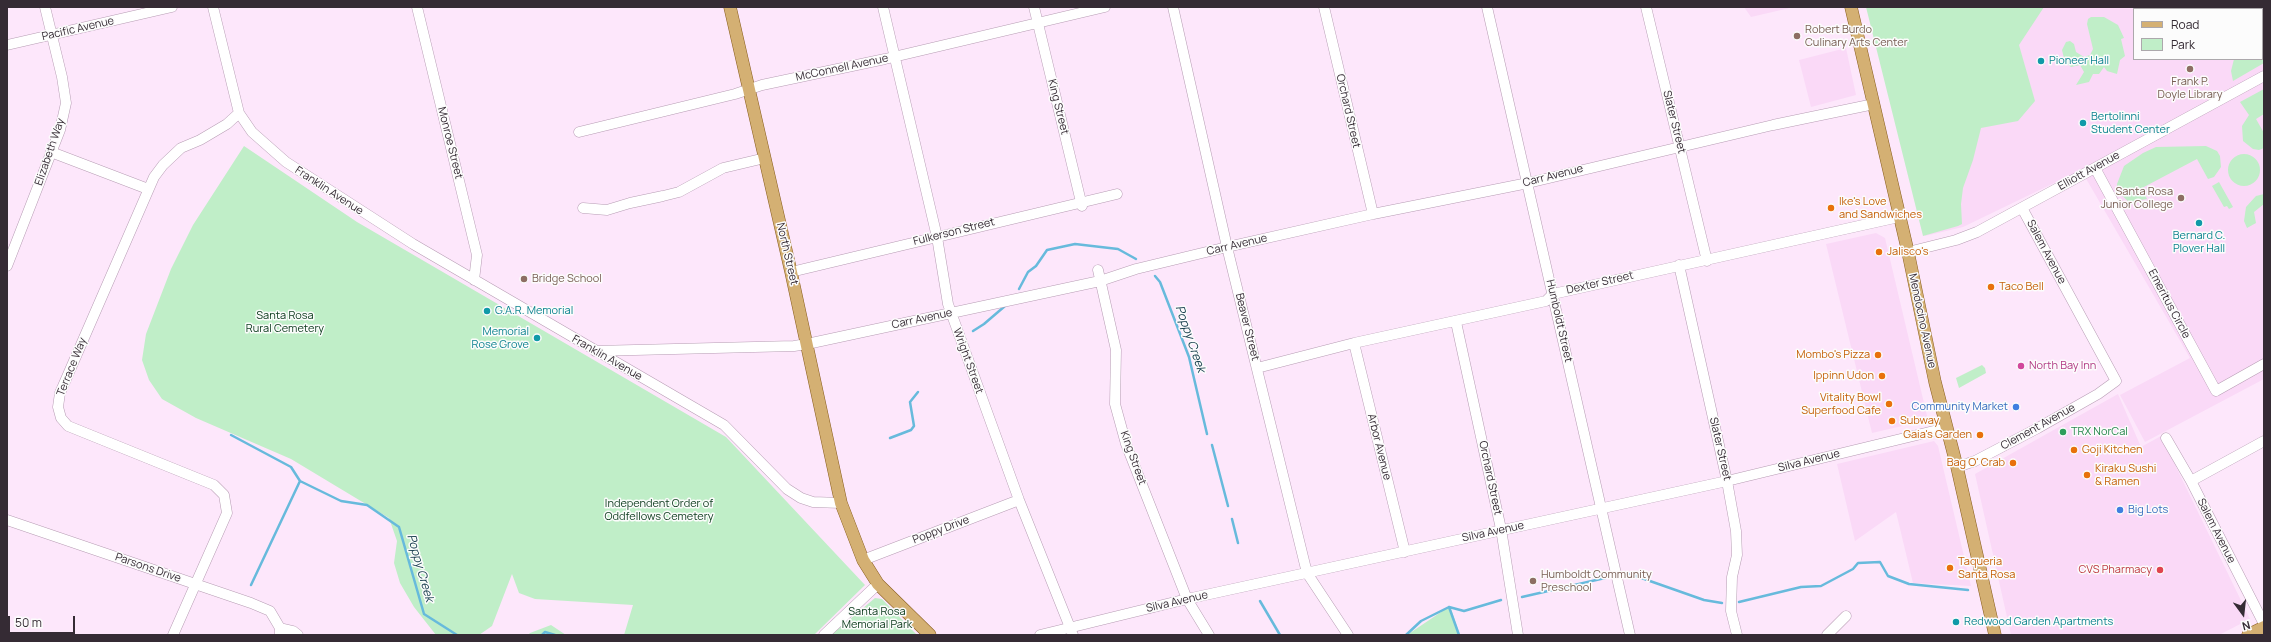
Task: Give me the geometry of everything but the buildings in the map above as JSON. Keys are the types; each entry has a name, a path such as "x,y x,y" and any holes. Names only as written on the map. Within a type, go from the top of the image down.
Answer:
{"main road":[{"name":"North Street","path":"730,7 791,272 840,502"},
{"name":"Mendocino Avenue","path":"1851,7 1908,252 1946,428 1957,467 1995,635"},
{"path":"840,502 863,560 878,584 930,635"},
{"path":"2248,635 2264,625"}],"street":[{"name":"Elizabeth Way","path":"7,266 60,130 66,103 62,78 45,7"},
{"name":"Pacific Avenue","path":"7,45 172,7"},
{"path":"213,7 239,113"},
{"name":"Monroe Street","path":"417,7 477,255 474,280"},
{"name":"Wright Street","path":"882,7 937,237 951,313 1019,500 1072,632"},
{"name":"King Street","path":"1034,7 1081,204"},
{"name":"McConnell Avenue","path":"579,132 748,90 1105,7"},
{"name":"Beaver Street","path":"1173,7 1227,247 1307,573 1348,635"},
{"name":"Orchard Street","path":"1324,7 1373,214"},
{"name":"Humboldt Street","path":"1487,7 1630,635"},
{"name":"Slater Street","path":"1646,7 1707,261"},
{"name":"Elliott Avenue","path":"1908,252 1968,237 2264,76"},
{"name":"Carr Avenue","path":"595,351 794,346 807,344 951,313 1099,276 1136,269 1373,214 1528,183 1680,147 1874,104"},
{"name":"Terrace Way","path":"173,635 227,513 224,495 214,485 68,426 61,418 58,407 60,392 148,189 163,165 181,148 207,136 227,124 239,113"},
{"name":"Franklin Avenue","path":"239,113 252,132 286,162 349,204 474,280 724,425 787,489 801,498 813,502 840,502"},
{"path":"51,152 148,189"},
{"path":"583,208 607,210 630,203 679,192 723,168 765,158"},
{"name":"Emeritus Circle","path":"2095,168 2216,391 2264,364"},
{"name":"Fulkerson Street","path":"791,272 1081,204 1117,194"},
{"name":"Salem Avenue","path":"2022,208 2116,381"},
{"name":"Dexter Street","path":"1257,368 1354,343 1456,322 1546,301 1553,294 1900,217"},
{"name":"Slater Street","path":"1679,265 1727,481 1736,531 1737,555 1732,577 1731,611 1736,635"},
{"name":"King Street","path":"1099,276 1116,350 1115,404 1126,444 1187,599 1209,635"},
{"name":"Orchard Street","path":"1456,322 1501,529 1518,635"},
{"name":"Arbor Avenue","path":"1354,343 1405,552"},
{"name":"Clement Avenue","path":"1957,467 1975,460 2038,428 2098,394 2116,381"},
{"name":"Silva Avenue","path":"1040,635 1072,632 1187,599 1405,552 1501,529 1727,481 1946,428"},
{"name":"Salem Avenue","path":"2166,438 2191,481 2264,625"},
{"path":"2191,481 2264,441"},
{"name":"Poppy Drive","path":"863,560 1019,500"},
{"name":"Parsons Drive","path":"7,520 251,603 270,612 280,632"},
{"path":"824,635 878,584"},
{"path":"1827,635 1846,616"},
{"path":"280,632 293,631 298,635"}],"shaded area":[{"path":"1744,7 1794,7 1751,17"},
{"name":"Santa Rosa Junior College","path":"1869,7 2264,7 2264,379 2145,442 2120,395 2190,358 2081,170 1963,227 1925,236"},
{"path":"1846,48 1856,95 1811,107 1799,60"},
{"path":"1876,233 1885,238 1928,420 1872,433 1826,244"},
{"path":"2118,394 2141,447 2161,436 2250,619 2219,635 2011,635 1975,474"},
{"path":"1934,441 1938,446 1971,586 1913,583 1896,512 1855,541 1837,464"}],"green space":[{"path":"1866,7 2044,7 2019,45 2035,101 2018,121 1981,128 1973,160 1963,188 1961,204 1962,224 1958,226 1923,236"},
{"path":"2091,17 2104,17 2118,25 2124,38 2121,39 2125,56 2120,60 2117,74 2107,71 2104,67 2099,74 2093,74 2089,82 2076,85 2084,72 2080,65 2071,67 2065,62 2062,50 2066,42 2070,41 2074,44 2076,52 2084,57 2090,55 2093,49 2087,24 2088,19"},
{"path":"2264,37 2264,63 2233,81 2231,71 2234,60 2263,60"},
{"path":"2264,89 2264,114 2256,119 2264,133 2264,148 2259,150 2253,149 2243,141 2242,126 2249,115 2240,102"},
{"name":"Santa Rosa Rural Cemetery","path":"244,146 357,222 726,437 865,585 814,635 624,635 633,605 535,599 519,593 512,574 492,626 479,635 436,635 414,607 400,583 394,563 397,541 389,518 291,459 196,418 162,399 149,380 142,360 146,334 171,269 193,225"},
{"path":"2206,146 2217,151 2220,156 2221,167 2214,177 2208,179 2197,159 2142,188 2147,199 2129,202 2118,192 2117,184 2124,166 2143,153 2156,147"},
{"path":"2241,154 2247,154 2257,161 2260,170 2259,176 2253,183 2247,186 2241,186 2231,179 2228,173 2228,167 2235,157"},
{"path":"2219,182 2233,207 2229,209 2227,206 2224,207 2212,186"},
{"path":"2264,194 2264,204 2254,212 2256,223 2247,228 2244,221 2246,207 2256,196"},
{"path":"1982,365 1985,368 1986,373 1959,388 1956,378"},
{"name":"Santa Rosa Memorial Park","path":"875,598 882,599 917,635 831,635"},
{"path":"1450,606 1460,635 1407,635"},
{"path":"551,625 566,635 528,635 530,633"}],"waterway":[{"name":"Poppy Creek","path":"1019,289 1028,272 1036,266 1047,250 1075,244 1118,249 1136,259"},
{"name":"Poppy Creek","path":"1155,276 1160,282 1189,357 1207,434"},
{"name":"Poppy Creek","path":"973,331 984,324 1005,306"},
{"name":"Poppy Creek","path":"890,438 911,430 914,426 910,402 918,392"},
{"path":"231,435 291,467 300,481"},
{"name":"Poppy Creek","path":"1212,445 1228,506"},
{"name":"Poppy Creek","path":"300,481 341,501 367,505 399,527 424,614 457,635"},
{"path":"251,585 300,481"},
{"name":"Poppy Creek","path":"1232,519 1238,543"},
{"name":"Poppy Creek","path":"1739,602 1801,587 1821,586 1853,569 1858,563 1880,562 1888,576 1909,584 1968,590"},
{"name":"Poppy Creek","path":"1630,574 1704,600 1722,603"},
{"name":"Poppy Creek","path":"1522,597 1605,578 1607,576"},
{"name":"Poppy Creek","path":"1406,635 1421,621 1449,607 1464,611 1501,600"},
{"name":"Poppy Creek","path":"1260,601 1280,635"},
{"path":"1449,607 1459,635"},
{"name":"Poppy Creek","path":"542,635 545,632 555,635"}],"place":[{"name":"Robert Burdo Culinary Arts Center","path":"1797,36"},
{"name":"Pioneer Hall","path":"2041,61"},
{"name":"Frank P. Doyle Library","path":"2190,69"},
{"name":"Bertolinni Student Center","path":"2083,123"},
{"name":"Santa Rosa Junior College","path":"2181,198"},
{"name":"Ike's Love and Sandwiches","path":"1831,208"},
{"name":"Bernard C. Plover Hall","path":"2199,223"},
{"name":"Jalisco's","path":"1879,252"},
{"name":"Bridge School","path":"524,279"},
{"name":"Taco Bell","path":"1991,287"},
{"name":"G.A.R. Memorial","path":"487,311"},
{"name":"Memorial Rose Grove","path":"537,338"},
{"name":"Mombo's Pizza","path":"1878,355"},
{"name":"North Bay Inn","path":"2021,366"},
{"name":"Ippinn Udon","path":"1882,376"},
{"name":"Vitality Bowl Superfood Cafe","path":"1889,404"},
{"name":"Community Market","path":"2016,407"},
{"name":"Subway","path":"1892,421"},
{"name":"TRX NorCal","path":"2063,432"},
{"name":"Gaia's Garden","path":"1980,435"},
{"name":"Goji Kitchen","path":"2074,450"},
{"name":"Bag O' Crab","path":"2013,463"},
{"name":"Kiraku Sushi & Ramen","path":"2087,475"},
{"name":"Big Lots","path":"2120,510"},
{"name":"Taqueria Santa Rosa","path":"1950,568"},
{"name":"CVS Pharmacy","path":"2160,570"},
{"name":"Humboldt Community Preschool","path":"1533,581"},
{"name":"Redwood Garden Apartments","path":"1956,622"}],"park label":[{"name":"Independent Order of Oddfellows Cemetery","path":"659,510"}]}
